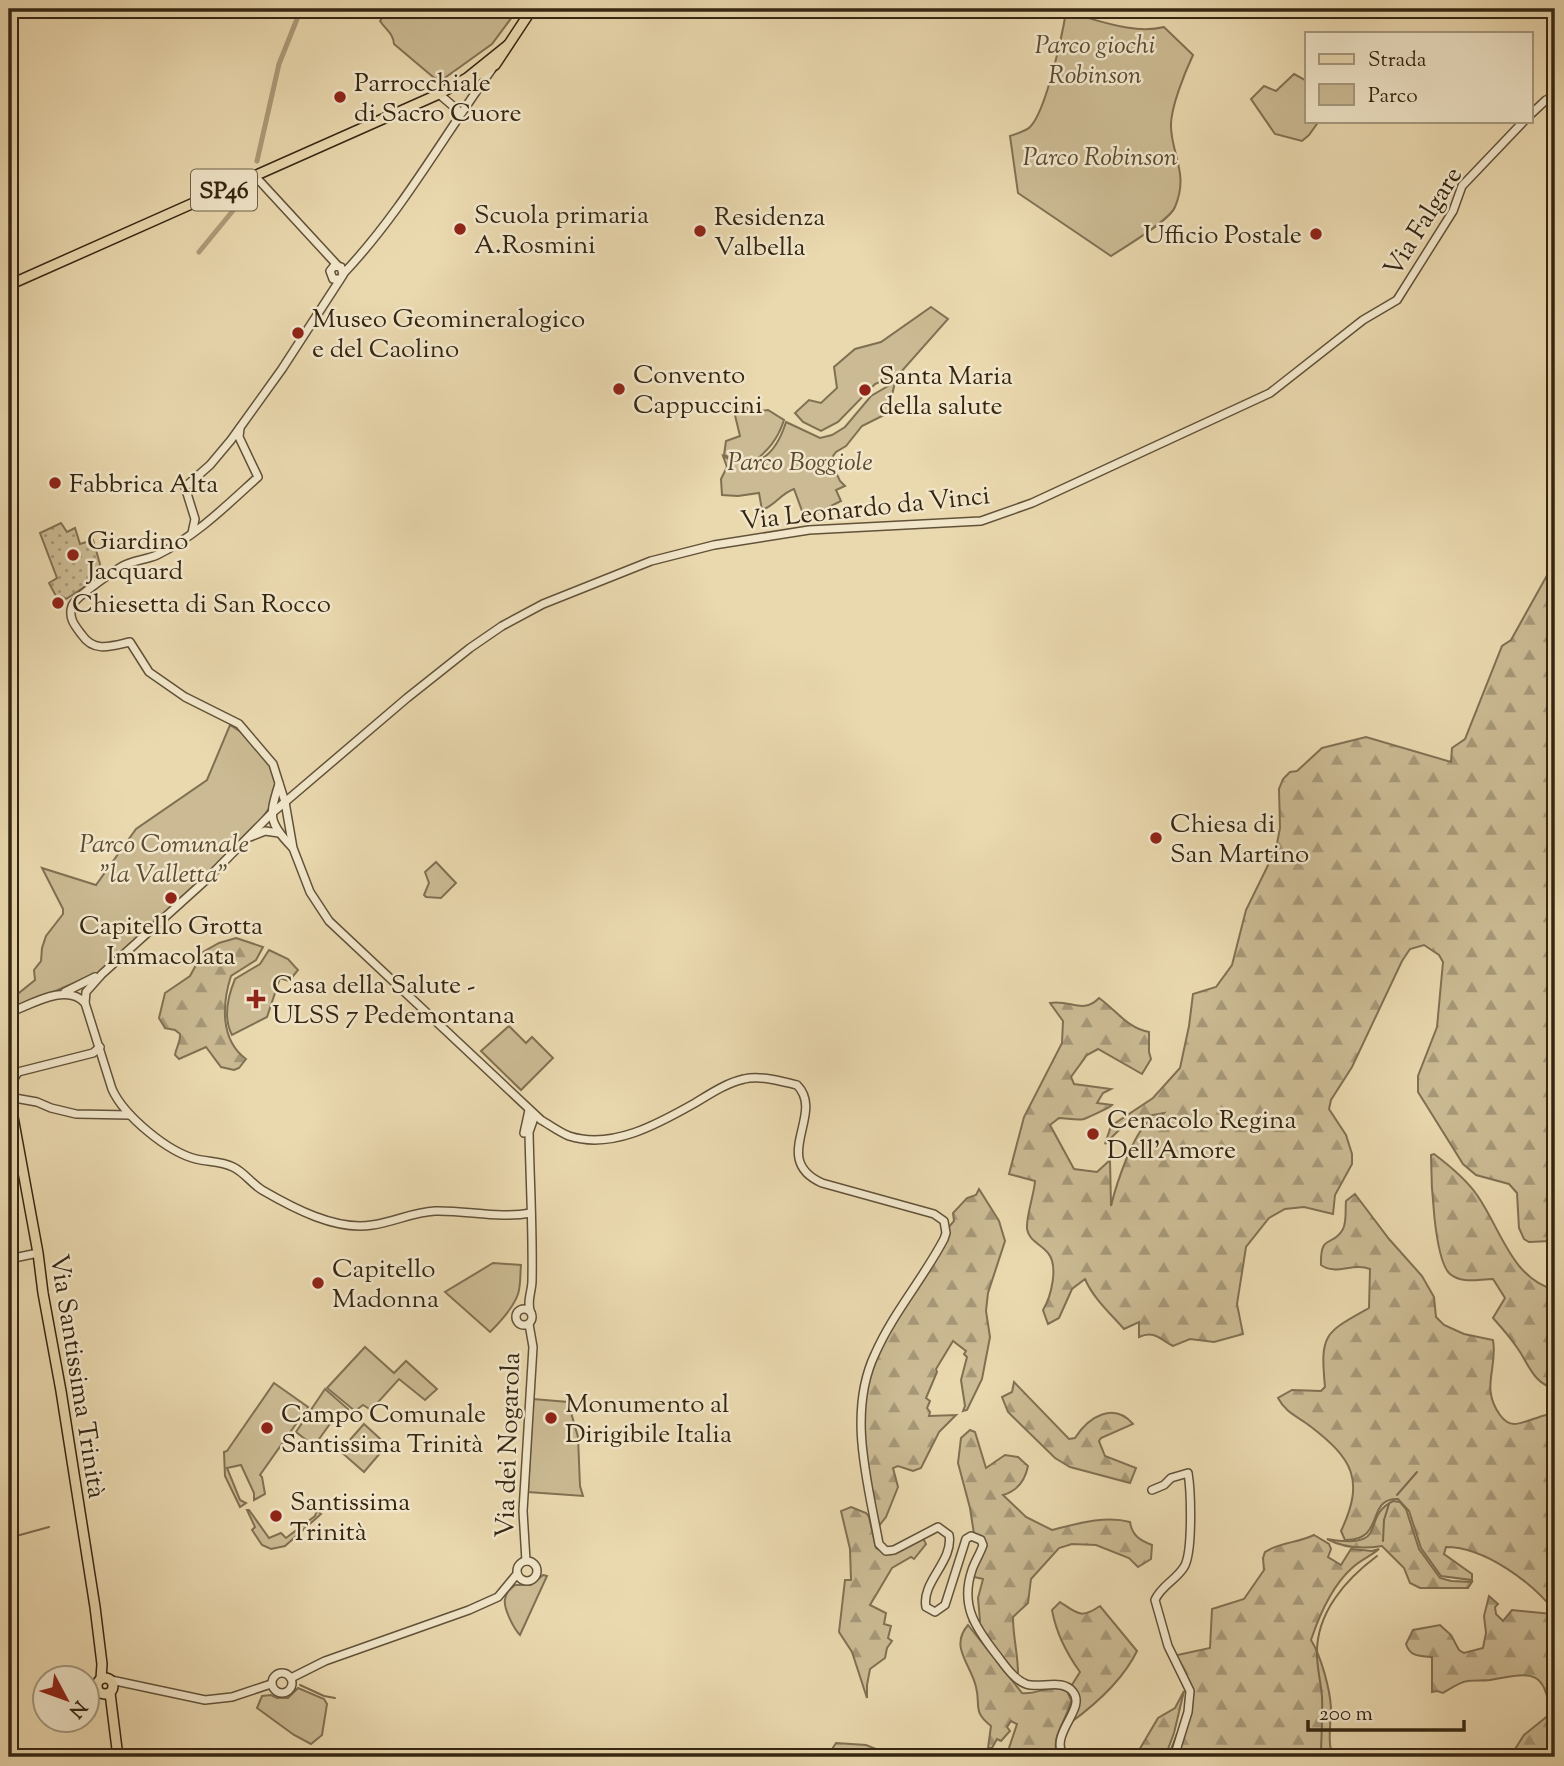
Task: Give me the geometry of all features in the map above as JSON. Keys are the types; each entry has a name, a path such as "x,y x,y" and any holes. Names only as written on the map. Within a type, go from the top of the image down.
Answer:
{"main road":[{"name":"SP46","path":"457,83 481,79 532,9"},
{"name":"SP46","path":"9,285 439,94 494,62"},
{"name":"Via Santissima Trinità","path":"9,1096 38,1253 118,1757"}],"street":[{"path":"337,272 357,260 461,113 481,79"},
{"path":"439,94 461,113"},
{"path":"1532,113 1546,100 1555,96"},
{"name":"Via Falgare","path":"1382,310 1397,300 1404,291 1453,211 1462,186 1523,122"},
{"path":"189,537 194,530 195,519 185,486 210,465 231,440 334,290 337,272 328,256 255,176"},
{"name":"Via Leonardo da Vinci","path":"85,1003 86,992 102,974 206,880 273,812 470,648 502,626 543,604 651,561 714,545 809,530 935,525 981,521 1000,515 1032,503 1270,393 1363,320 1382,310"},
{"path":"240,428 239,437 258,477 189,537 155,556 122,566 88,590 72,605 71,617 87,642 101,647 130,642 149,672 165,684 239,724 273,764 280,781 293,848 310,892 330,923 533,1117 569,1136 599,1140 616,1138 647,1127 726,1085 745,1078 797,1085 805,1097 805,1114 798,1151 800,1166 806,1174 822,1183 934,1214 944,1221 944,1239 882,1339 866,1379 860,1427 879,1544 886,1550 894,1550 938,1527 948,1535 948,1550 925,1597 926,1607 935,1612 944,1605 966,1539 971,1536 981,1540 983,1545 970,1573 967,1598 971,1617 1018,1679 1035,1685 1061,1686 1073,1692 1073,1712 1060,1744 1064,1757"},
{"path":"231,440 245,449"},
{"path":"195,519 208,523"},
{"path":"280,781 273,812 278,833 293,848"},
{"name":"Via Leonardo da Vinci","path":"260,824 275,797"},
{"path":"246,839 265,831 284,833 288,822 283,812 273,812"},
{"name":"Via Leonardo da Vinci","path":"9,1013 60,994 102,974"},
{"path":"60,994 74,994 85,1003 117,1101 166,1146 176,1151 197,1159 235,1167 260,1189 307,1212 342,1224 373,1225 401,1216 435,1211 529,1213"},
{"path":"9,1087 13,1072 93,1053 100,1047"},
{"path":"9,1096 76,1114 130,1115"},
{"name":"Via dei Nogarola","path":"526,1561 523,1511 533,1347 523,1323 532,1317 528,1306 531,1296 532,1249 529,1132 533,1117"},
{"path":"9,1259 38,1253"},
{"path":"523,1323 531,1296"},
{"path":"523,1323 525,1309 531,1312"},
{"path":"1152,1490 1164,1485 1171,1478 1188,1473 1191,1500 1186,1563 1154,1600 1168,1646 1190,1692 1188,1712 1174,1757"},
{"path":"526,1561 535,1566 536,1575 531,1580 525,1581 517,1574 519,1566 526,1561"},
{"name":"Via dei Nogarola","path":"291,1678 325,1661 469,1610 498,1597 517,1574"},
{"name":"Via dei Nogarola","path":"277,1673 287,1674 292,1685 285,1693 275,1690 271,1684 277,1673"},
{"name":"Via dei Nogarola","path":"108,1685 128,1682 205,1700 232,1697 271,1684"}],"green space":[{"path":"376,9 518,9 492,44 439,82 394,44"},
{"name":"Parco Robinson","path":"1066,12 1127,28 1164,27 1193,55 1171,119 1180,175 1175,207 1156,226 1111,256 1018,193 1010,136 1030,127 1042,106"},
{"path":"1294,74 1305,80 1305,122 1318,122 1302,141 1275,134 1251,99 1264,86 1276,91"},
{"path":"931,307 948,319 901,372 875,384 838,422 821,431 803,422 795,413 809,400 821,403 837,388 834,367 855,349 881,342"},
{"name":"Parco Boggiole","path":"895,382 888,413 862,426 830,460 845,486 836,490 841,501 805,519 794,489 762,510 759,493 722,495 721,479 727,467 723,456 745,463 763,458 777,443 786,422 820,438 832,435 845,427 871,396"},
{"path":"733,407 746,407 751,412 768,410 784,420 772,444 752,463 737,461 724,455 726,441 740,436"},
{"name":"Giardino Jacquard","path":"61,523 67,532 75,528 80,544 93,540 101,576 66,599 61,596 57,598 49,583 57,578 40,533"},
{"path":"1550,570 1555,579 1555,1244 1551,1241 1529,1242 1524,1239 1519,1228 1517,1193 1509,1184 1476,1175 1463,1164 1418,1092 1418,1076 1437,1027 1443,962 1439,955 1424,945 1410,949 1402,961 1352,1067 1331,1100 1329,1109 1346,1135 1352,1154 1352,1164 1335,1195 1333,1214 1304,1207 1285,1209 1269,1218 1246,1247 1237,1304 1243,1334 1214,1342 1190,1339 1173,1346 1153,1335 1139,1337 1139,1322 1124,1329 1097,1299 1085,1279 1072,1289 1059,1318 1048,1324 1043,1310 1051,1290 1053,1266 1048,1253 1027,1229 1035,1181 1009,1174 1024,1117 1062,1043 1063,1021 1050,1003 1082,1006 1099,998 1128,1023 1149,1032 1151,1059 1142,1074 1098,1049 1087,1055 1071,1077 1074,1084 1111,1089 1103,1093 1097,1103 1112,1105 1084,1119 1059,1118 1050,1125 1074,1169 1097,1172 1110,1160 1111,1206 1121,1173 1137,1136 1150,1120 1164,1113 1142,1117 1125,1124 1105,1144 1111,1126 1153,1098 1180,1068 1193,994 1216,987 1232,965 1246,910 1276,849 1280,828 1279,789 1283,779 1290,772 1297,771 1322,748 1366,737 1451,762 1452,748 1465,739 1502,646 1511,640"},
{"name":"Parco Comunale \"la Valletta\"","path":"230,725 249,737 272,767 277,782 270,807 260,821 102,971 9,1011 9,1001 35,980 34,970 41,961 46,936 63,914 42,868 96,885 136,829 207,780"},
{"path":"436,862 456,883 441,898 426,897 424,895 429,883 425,872"},
{"path":"236,938 263,947 256,960 231,976 226,998 227,1032 231,1042 246,1059 234,1070 221,1067 206,1047 179,1059 175,1055 180,1034 165,1028 159,1018 165,993 190,976 203,952"},
{"path":"269,950 288,959 298,970 289,981 280,978 267,1017 232,1035 228,1007 235,979 260,964"},
{"path":"509,1026 526,1043 532,1037 553,1058 521,1090 481,1051"},
{"path":"1434,1154 1473,1189 1517,1264 1540,1284 1555,1290 1555,1388 1542,1383 1532,1373 1512,1341 1493,1318 1505,1298 1493,1279 1460,1279 1450,1274 1445,1266 1434,1218 1431,1155"},
{"path":"979,1189 999,1221 1005,1241 988,1293 986,1311 990,1337 982,1379 967,1410 963,1411 965,1406 961,1380 967,1357 964,1354 966,1351 953,1341 936,1369 926,1398 930,1401 927,1408 929,1416 956,1415 939,1432 921,1468 913,1471 898,1466 893,1468 898,1487 886,1517 878,1527 864,1448 863,1392 880,1347 954,1221 953,1213 967,1198 976,1195"},
{"path":"1355,1194 1389,1239 1422,1276 1434,1297 1436,1317 1444,1325 1464,1334 1493,1340 1490,1387 1494,1405 1501,1417 1514,1424 1546,1415 1555,1421 1555,1612 1521,1579 1476,1553 1446,1547 1444,1554 1472,1574 1472,1580 1441,1576 1421,1548 1409,1511 1398,1499 1382,1505 1366,1534 1345,1540 1341,1531 1352,1498 1351,1472 1336,1449 1288,1411 1278,1398 1292,1390 1321,1391 1325,1387 1323,1356 1328,1337 1342,1323 1369,1308 1370,1269 1333,1269 1321,1265 1323,1248 1343,1229 1346,1201"},
{"path":"493,1263 521,1265 520,1287 516,1299 490,1332 445,1292"},
{"path":"365,1347 394,1373 406,1361 437,1389 425,1400 399,1379 371,1410 363,1405 355,1411 327,1388"},
{"path":"1014,1382 1069,1439 1075,1438 1087,1423 1102,1414 1126,1417 1133,1424 1099,1441 1105,1456 1136,1468 1130,1483 1070,1467 1055,1458 1008,1412 1002,1397 1012,1392"},
{"name":"Campo Comunale Santissima Trinità","path":"274,1383 308,1407 260,1475 265,1494 254,1500 254,1493 241,1465 227,1468 240,1500 246,1503 240,1507 225,1476 224,1452"},
{"path":"325,1389 348,1409 344,1414 340,1410 314,1446 296,1432"},
{"path":"533,1399 568,1402 578,1437 580,1486 583,1496 528,1492"},
{"path":"364,1424 387,1445 364,1472 340,1451"},
{"path":"970,1430 975,1432 986,1468 1005,1455 1018,1457 1028,1466 1020,1485 1003,1495 1026,1517 1052,1530 1101,1520 1130,1522 1137,1536 1152,1545 1151,1559 1138,1567 1129,1558 1096,1545 1072,1544 1059,1548 1031,1579 1028,1603 1013,1617 1018,1679 970,1622 980,1621 978,1598 983,1579 970,1576 983,1551 974,1534 958,1463 961,1438"},
{"path":"1393,1501 1400,1502 1406,1509 1419,1549 1440,1578 1472,1582 1468,1588 1420,1588 1410,1583 1404,1568 1382,1546 1354,1547 1327,1539 1347,1541 1360,1540 1367,1536 1377,1516"},
{"path":"851,1507 869,1517 876,1548 881,1551 900,1549 923,1538 926,1544 914,1559 911,1557 892,1568 870,1605 886,1613 884,1624 891,1626 888,1638 892,1641 885,1658 870,1669 867,1698 852,1652 839,1632 845,1580 851,1580 850,1549 841,1511"},
{"path":"247,1510 269,1538 281,1533 286,1538 315,1516 317,1510 321,1514 285,1546 271,1549 262,1545 252,1530 255,1527"},
{"path":"1314,1535 1329,1544 1331,1549 1328,1557 1341,1565 1351,1549 1379,1549 1355,1565 1339,1583 1322,1611 1311,1640 1329,1692 1333,1757 1168,1757 1183,1725 1188,1688 1173,1656 1210,1648 1212,1609 1244,1599 1264,1570 1265,1552"},
{"path":"543,1575 547,1576 520,1635 507,1613 506,1594 515,1585 531,1585"},
{"path":"1489,1596 1498,1604 1495,1607 1496,1614 1503,1621 1512,1610 1552,1614 1555,1621 1550,1639 1555,1647 1555,1757 1510,1757 1524,1735 1550,1714 1548,1699 1539,1681 1525,1675 1515,1676 1465,1682 1443,1693 1432,1692 1432,1657 1413,1654 1406,1644 1413,1630 1440,1625 1464,1653 1483,1648 1486,1633 1484,1616"},
{"path":"1060,1602 1071,1610 1084,1614 1100,1606 1137,1651 1108,1691 1070,1723 1074,1709 1070,1688 1080,1672 1056,1626 1052,1610"},
{"path":"968,1625 1022,1693 1055,1688 1067,1691 1071,1700 1057,1735 1058,1757 1006,1757 1017,1724 1011,1721 1007,1727 1010,1731 1001,1741 997,1739 992,1748 988,1748 991,1726 979,1712 976,1687 961,1648 963,1633"},
{"path":"298,1688 324,1699 327,1704 322,1735 311,1744 257,1708 262,1696 288,1698"},
{"path":"1184,1691 1165,1757 1135,1757 1158,1718 1175,1708"},
{"path":"836,1743 866,1745 896,1757 827,1757"}],"waterway":[{"path":"257,161 279,64 301,9"},
{"path":"199,252 254,185"},
{"path":"1397,1495 1417,1472"},
{"path":"1383,1541 1384,1520 1389,1504"},
{"path":"9,1538 49,1527"},
{"path":"1321,1757 1322,1697 1318,1639 1327,1611 1335,1598 1354,1575 1377,1556"},
{"path":"300,1685 335,1698"}],"place":[{"name":"Parrocchiale di Sacro Cuore","path":"340,97"},
{"name":"Scuola primaria A.Rosmini","path":"460,229"},
{"name":"Residenza Valbella","path":"700,231"},
{"name":"Ufficio Postale","path":"1316,234"},
{"name":"Museo Geomineralogico e del Caolino","path":"298,333"},
{"name":"Convento Cappuccini","path":"619,389"},
{"name":"Santa Maria della salute","path":"865,390"},
{"name":"Fabbrica Alta","path":"55,483"},
{"name":"Giardino Jacquard","path":"73,555"},
{"name":"Chiesetta di San Rocco","path":"58,603"},
{"name":"Chiesa di San Martino","path":"1156,838"},
{"name":"Capitello Grotta Immacolata","path":"171,898"},
{"name":"Casa della Salute - ULSS 7 Pedemontana","path":"256,999"},
{"name":"Cenacolo Regina Dell'Amore","path":"1093,1134"},
{"name":"Capitello Madonna","path":"318,1283"},
{"name":"Monumento al Dirigibile Italia","path":"551,1418"},
{"name":"Campo Comunale Santissima Trinità","path":"267,1428"},
{"name":"Santissima Trinità","path":"276,1516"}],"park label":[{"name":"Parco giochi Robinson","path":"1095,59"}]}
